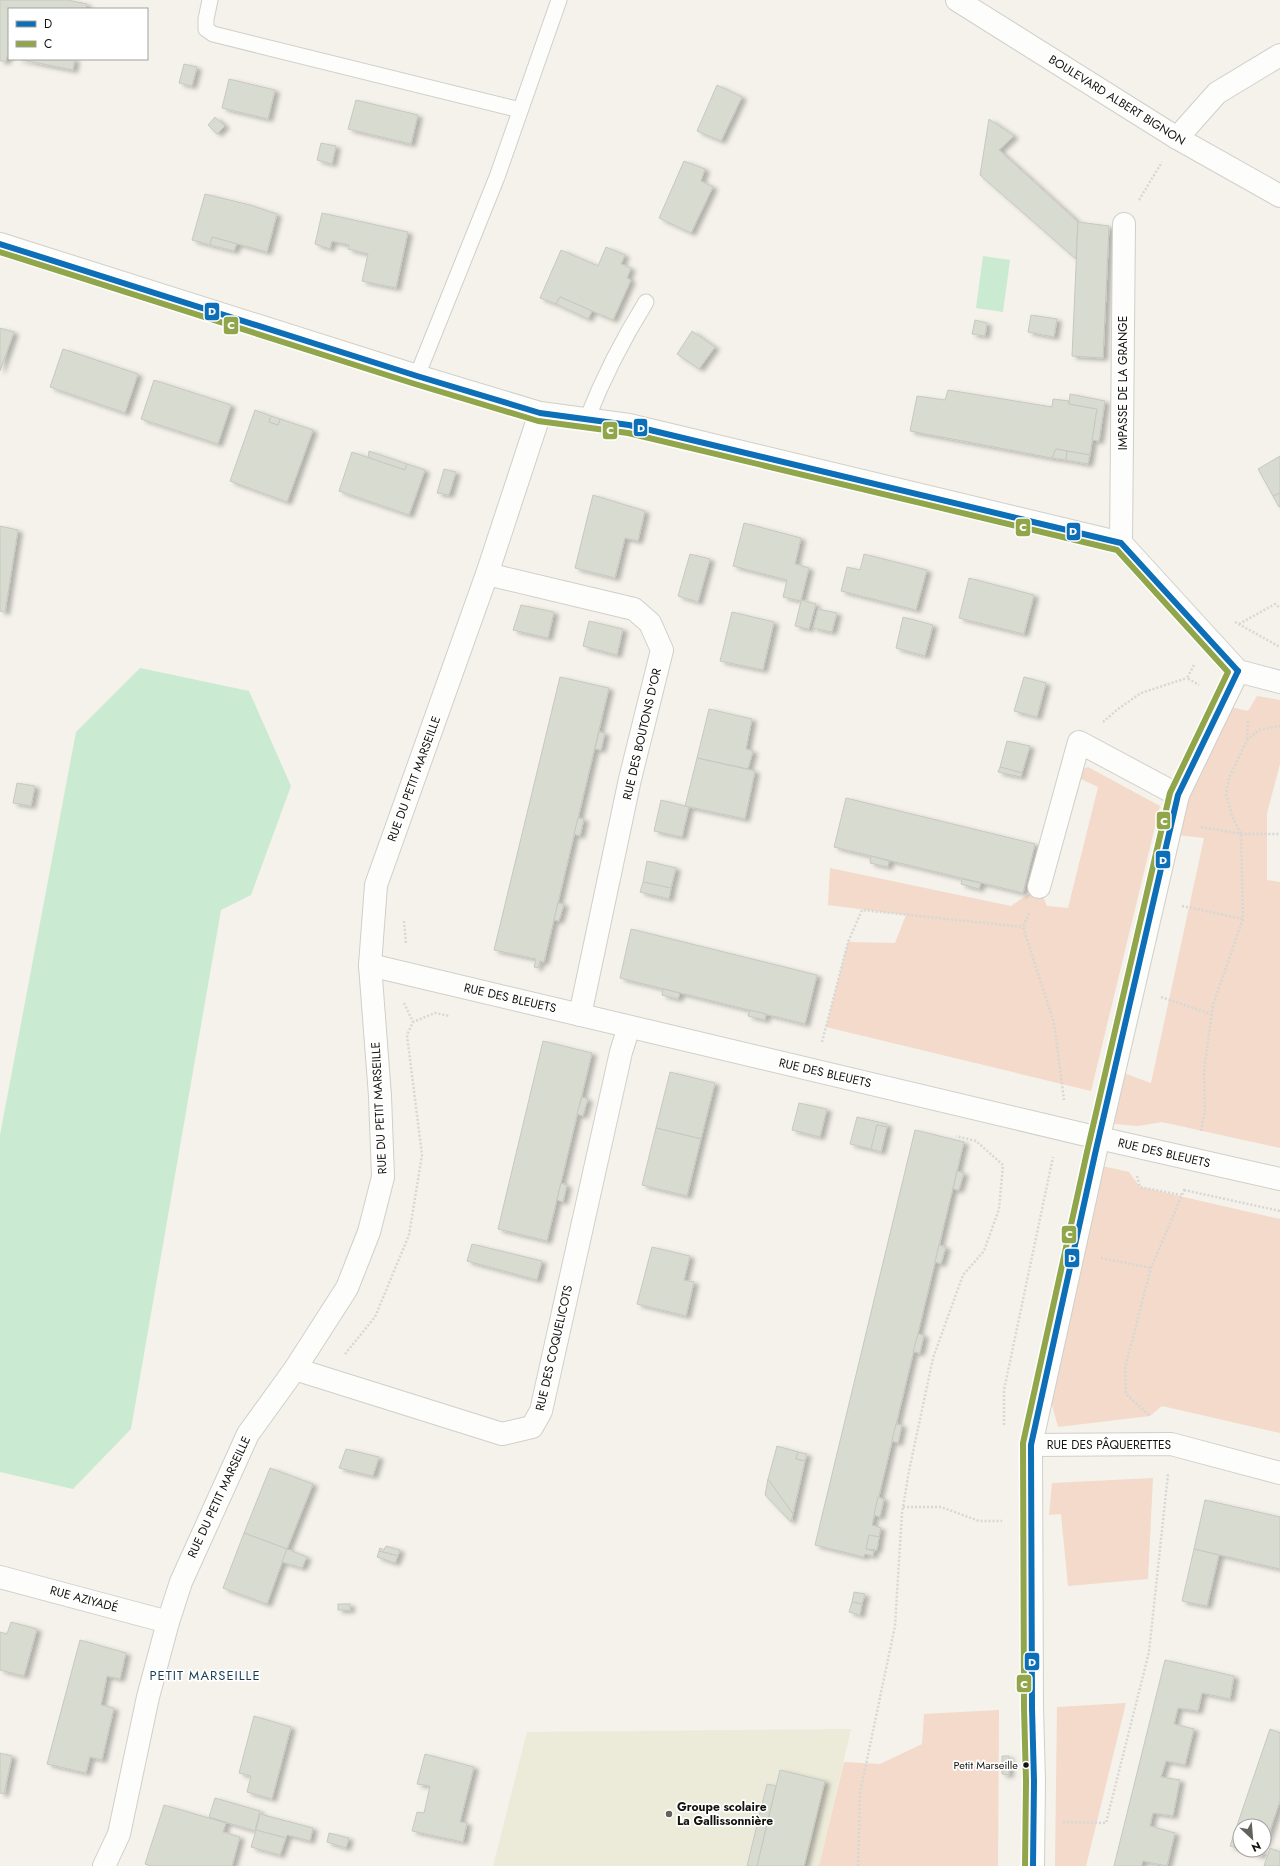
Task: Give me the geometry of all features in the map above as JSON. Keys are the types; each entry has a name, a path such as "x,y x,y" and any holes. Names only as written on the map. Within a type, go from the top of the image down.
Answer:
{"street":[{"name":"BOULEVARD ALBERT BIGNON","path":"957,0 1177,138 1280,196"},
{"path":"1177,138 1217,93 1280,56"},
{"name":"IMPASSE DE LA GRANGE","path":"1122,543 1124,224"},
{"path":"0,244 417,376 540,413 629,425 1122,543 1238,671 1280,682"},
{"name":"RUE DU PETIT MARSEILLE","path":"104,1866 119,1834 148,1697 168,1622 181,1582 248,1434 295,1369 347,1288 369,1232 383,1177 380,1096 370,965 376,885 487,574 540,413"},
{"name":"RUE DES BOUTONS D'OR","path":"487,574 634,609 650,623 662,650 630,779 580,1015"},
{"path":"1033,1866 1032,1822 1034,1781 1032,1708 1031,1445 1099,1138 1178,795 1238,671"},
{"path":"1039,887 1079,742 1178,795"},
{"name":"RUE DES BLEUETS","path":"370,965 814,1071 1280,1179"},
{"name":"RUE DES COQUELICOTS","path":"295,1369 502,1434 532,1427 541,1410 621,1052 629,1027"},
{"name":"RUE DES PÂQUERETTES","path":"1031,1445 1171,1444 1280,1473"},
{"name":"RUE AZIYADÉ","path":"0,1577 168,1622"}],"lane":[{"path":"210,0 206,19 206,29 213,34 520,110"},
{"path":"417,376 497,177 559,0"},
{"path":"587,419 599,388 624,337 646,302"}],"path":[{"path":"1124,224 1177,138"},
{"path":"1239,625 1275,604 1280,608"},
{"path":"1079,742 1118,709 1141,693 1186,678"},
{"path":"1032,1822 1106,1823 1149,1652 1171,1444 1158,1424 1126,1394 1125,1368 1151,1268 1196,1160 1205,1110 1204,1071 1211,1014 1243,919 1241,834 1232,816 1226,793 1229,778 1247,740 1248,718"},
{"path":"1247,740 1259,730 1280,726"},
{"path":"1172,822 1241,834 1280,834"},
{"path":"1154,900 1243,919"},
{"path":"814,1071 848,942 862,910 1023,927"},
{"path":"404,918 406,974 403,1001 413,1022"},
{"path":"1134,988 1211,1014"},
{"path":"343,1356 375,1317 409,1235 422,1155 407,1035 413,1022 435,1013 458,1018"},
{"path":"858,1866 860,1793 895,1626 903,1507 909,1471 933,1358 963,1275 984,1251 999,1208 1003,1165 976,1141 953,1136"},
{"path":"1184,1190 1280,1211"},
{"path":"1074,1253 1151,1268"},
{"path":"903,1507 941,1507 979,1521 1008,1521"}],"shaded area":[{"path":"983,256 1010,260 1003,312 976,308"},
{"path":"140,668 249,691 291,786 251,895 221,910 131,1429 73,1489 0,1472 0,1135 76,732"},
{"path":"1257,696 1280,700 1280,764 1267,813 1267,880 1280,882 1280,1148 1162,1122 1138,1126 1103,1123 1115,1070 1151,1083 1204,838 1169,834 1222,705 1248,711"},
{"path":"1088,767 1160,806 1091,1091 826,1027 848,942 895,943 906,915 828,905 830,868 1011,906 1039,887 1047,906 1068,908 1098,787 1070,774"},
{"path":"1093,1164 1129,1172 1140,1187 1280,1219 1280,1433 1162,1406 1150,1416 1058,1427 1045,1379"},
{"path":"1153,1478 1148,1579 1068,1586 1061,1514 1049,1515 1052,1483"},
{"path":"1126,1703 1086,1866 1055,1866 1057,1707"},
{"path":"999,1710 998,1866 819,1866 844,1762 880,1764 922,1744 924,1714"},
{"name":"Groupe scolaire La Gallissonnière","path":"851,1729 819,1866 493,1866 527,1732"}],"building":[{"path":"0,0 68,0 87,4 86,8 8,8 8,57 6,61 0,61"},
{"path":"22,60 75,60 73,70"},
{"path":"184,64 197,67 192,86 179,83"},
{"path":"229,79 275,90 268,119 222,108"},
{"path":"717,85 742,97 721,141 697,131"},
{"path":"356,100 418,115 411,144 348,129"},
{"path":"215,117 225,126 217,134 208,125"},
{"path":"989,119 1014,136 999,150 1078,222 1076,259 980,175"},
{"path":"321,143 336,146 332,164 317,160"},
{"path":"684,161 705,169 701,181 713,187 691,233 659,218"},
{"path":"205,194 250,205 277,214 267,252 212,237 210,245 192,240"},
{"path":"322,213 408,232 396,288 362,281 368,254 348,249 349,245 332,241 330,249 315,244"},
{"path":"1078,222 1109,226 1103,358 1072,356"},
{"path":"212,237 237,244 234,251 210,245"},
{"path":"606,247 625,255 621,264 631,268 627,278 631,280 613,320 560,297 556,304 540,298 561,250 598,266"},
{"path":"560,297 592,311 588,319 556,304"},
{"path":"1031,315 1057,319 1054,337 1028,332"},
{"path":"975,320 987,323 985,336 972,334"},
{"path":"0,328 14,332 0,371"},
{"path":"692,331 715,347 699,369 677,354"},
{"path":"63,349 138,374 125,413 50,387"},
{"path":"154,380 231,405 218,444 141,419"},
{"path":"948,390 1052,407 1053,399 1069,401 1069,404 1097,409 1090,455 1056,449 1052,458 910,431 917,396 945,400"},
{"path":"1070,394 1105,401 1099,441 1092,440 1097,409 1069,404"},
{"path":"255,410 271,416 269,422 278,425 280,419 313,430 287,502 230,481"},
{"path":"271,416 280,419 278,425 269,422"},
{"path":"1056,449 1067,451 1066,460 1052,458"},
{"path":"369,451 407,464 405,470 368,458"},
{"path":"1067,451 1090,455 1088,464 1066,460"},
{"path":"352,452 405,470 407,464 425,470 409,515 339,491"},
{"path":"1280,456 1280,493 1273,496 1258,469"},
{"path":"444,469 456,472 449,495 437,493"},
{"path":"1280,493 1280,506 1279,507 1273,496"},
{"path":"593,495 645,511 638,541 625,538 615,578 575,568"},
{"path":"744,523 801,538 795,564 809,568 801,600 816,604 809,629 795,626 801,601 783,597 787,580 733,566"},
{"path":"0,526 18,530 5,612 0,611"},
{"path":"690,554 710,559 698,602 678,596"},
{"path":"864,554 927,570 916,610 841,591 847,567 860,570"},
{"path":"969,578 1034,595 1024,634 959,618"},
{"path":"521,605 554,612 548,638 513,630"},
{"path":"818,609 837,613 832,632 813,628"},
{"path":"732,612 774,622 763,670 720,661"},
{"path":"903,617 933,625 925,656 896,648"},
{"path":"589,621 623,629 617,655 583,646"},
{"path":"560,677 609,688 544,962 540,961 538,968 534,967 536,959 494,950"},
{"path":"1024,677 1046,683 1037,717 1014,711"},
{"path":"709,709 752,719 746,749 753,751 748,769 697,758"},
{"path":"599,732 605,733 601,750 595,749"},
{"path":"1007,741 1030,746 1022,773 1000,767"},
{"path":"697,758 755,771 745,819 685,806"},
{"path":"1000,767 1022,773 1021,777 998,772"},
{"path":"17,783 35,786 31,806 13,803"},
{"path":"846,798 1035,844 1023,893 834,847"},
{"path":"661,800 689,807 682,837 654,831"},
{"path":"578,818 584,819 580,836 574,834"},
{"path":"871,856 889,861 888,867 870,863"},
{"path":"647,861 676,868 671,888 643,882"},
{"path":"962,879 981,883 979,889 961,884"},
{"path":"643,882 671,888 669,899 640,892"},
{"path":"558,903 564,904 559,921 554,920"},
{"path":"631,929 817,975 805,1024 620,978"},
{"path":"663,989 680,993 678,999 662,995"},
{"path":"750,1010 766,1014 765,1020 748,1016"},
{"path":"543,1041 592,1053 547,1241 498,1229"},
{"path":"670,1072 715,1083 701,1139 656,1128"},
{"path":"582,1097 588,1099 583,1116 577,1114"},
{"path":"799,1103 827,1109 820,1137 792,1130"},
{"path":"857,1117 887,1124 887,1127 877,1125 871,1149 850,1144"},
{"path":"877,1125 887,1127 881,1152 871,1149"},
{"path":"656,1128 701,1139 687,1196 642,1185"},
{"path":"915,1130 964,1142 872,1525 881,1528 879,1537 869,1535 866,1549 874,1551 873,1556 865,1554 864,1557 815,1545"},
{"path":"957,1171 964,1173 959,1190 953,1189"},
{"path":"561,1183 567,1185 563,1202 557,1200"},
{"path":"472,1244 542,1261 537,1280 467,1261"},
{"path":"939,1245 946,1247 941,1264 935,1262"},
{"path":"652,1247 690,1256 684,1280 694,1282 686,1316 637,1304"},
{"path":"918,1334 924,1335 920,1353 913,1352"},
{"path":"896,1424 902,1425 898,1443 892,1441"},
{"path":"777,1446 798,1452 796,1459 805,1461 793,1514 768,1479"},
{"path":"346,1449 379,1457 373,1476 339,1468"},
{"path":"798,1452 807,1454 805,1461 796,1459"},
{"path":"270,1468 313,1484 287,1549 244,1533"},
{"path":"768,1479 793,1514 791,1522 765,1495"},
{"path":"878,1497 884,1499 880,1517 874,1515"},
{"path":"1205,1500 1280,1517 1280,1569 1194,1549"},
{"path":"244,1533 287,1549 267,1604 223,1588"},
{"path":"869,1535 879,1537 877,1550 866,1549"},
{"path":"386,1546 400,1550 398,1556 379,1551 380,1548 384,1550"},
{"path":"287,1549 307,1557 302,1568 282,1562"},
{"path":"1194,1549 1219,1555 1207,1606 1182,1601"},
{"path":"379,1551 398,1556 395,1563 377,1557"},
{"path":"854,1592 865,1594 862,1604 852,1602"},
{"path":"852,1602 862,1604 860,1615 849,1612"},
{"path":"338,1604 350,1604 350,1610 338,1610"},
{"path":"11,1622 37,1629 24,1676 0,1670 0,1632 7,1634"},
{"path":"80,1640 126,1653 120,1679 107,1676 101,1705 114,1708 102,1760 90,1757 86,1773 47,1764"},
{"path":"1165,1660 1234,1676 1230,1699 1202,1693 1198,1711 1178,1708 1174,1724 1194,1729 1185,1765 1166,1761 1161,1777 1180,1780 1173,1816 1153,1813 1150,1826 1175,1833 1167,1866 1143,1861 1141,1866 1114,1866"},
{"path":"254,1716 291,1727 272,1799 247,1792 251,1776 239,1773"},
{"path":"1270,1729 1280,1733 1280,1801 1272,1824 1272,1818 1240,1818"},
{"path":"0,1753 12,1756 4,1794 0,1793"},
{"path":"425,1754 474,1767 460,1822 467,1823 463,1842 412,1831 417,1812 424,1813 430,1786 417,1784"},
{"path":"1002,1756 1009,1756 1009,1775 1002,1774"},
{"path":"780,1770 825,1781 804,1866 757,1866"},
{"path":"767,1784 776,1786 757,1866 747,1866"},
{"path":"215,1798 260,1811 255,1831 209,1817"},
{"path":"164,1805 226,1823 223,1832 240,1837 232,1866 151,1866 145,1864"},
{"path":"260,1814 313,1828 310,1841 287,1835 286,1838 256,1830"},
{"path":"256,1830 286,1838 280,1855 251,1847"},
{"path":"329,1833 349,1838 346,1848 327,1842"},
{"path":"1272,1849 1280,1852 1280,1866 1264,1866 1267,1858 1272,1858"}],"transit line":[{"name":"D","path":"0,244 417,376 540,413 629,425 1121,543 1238,671"},
{"name":"C","path":"0,252 415,384 538,421 628,433 1117,550 1228,672 1170,793 1087,1152 1023,1443 1024,1708 1026,1781 1025,1866"},
{"name":"D","path":"1033,1866 1034,1781 1032,1708 1031,1445 1095,1154 1178,795 1238,671"}],"place":[{"name":"Petit Marseille","path":"1026,1765"},
{"name":"Groupe scolaire La Gallissonnière","path":"669,1814"}],"district":[{"name":"PETIT MARSEILLE","path":"205,1675"}]}
